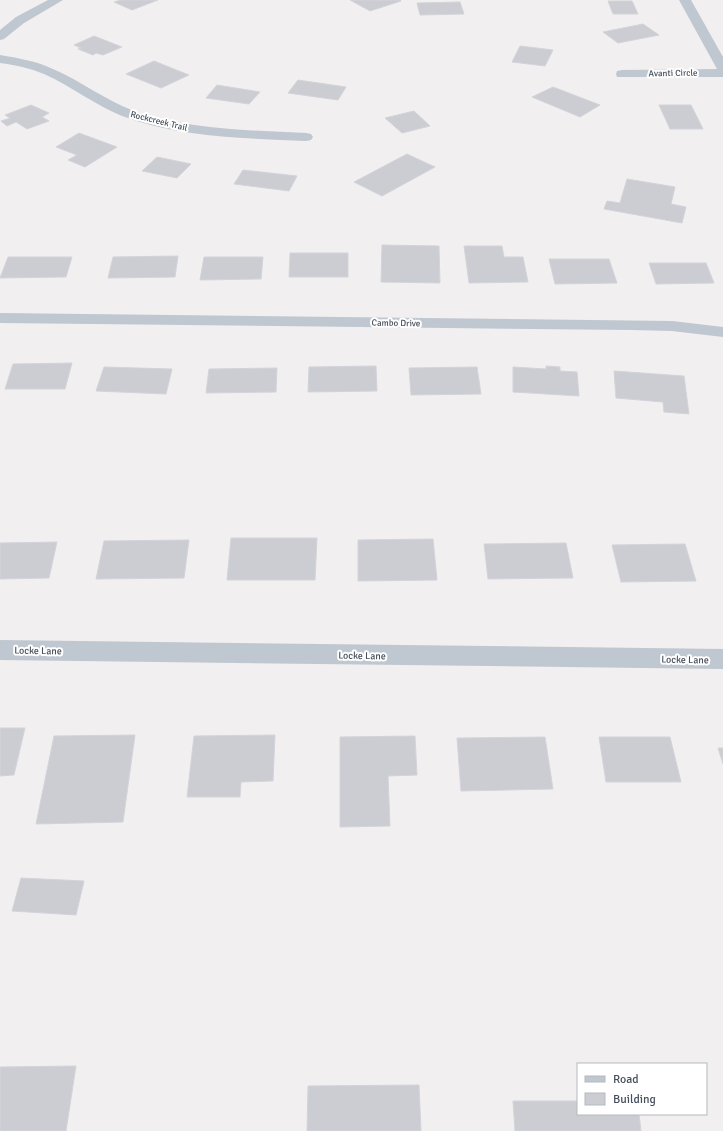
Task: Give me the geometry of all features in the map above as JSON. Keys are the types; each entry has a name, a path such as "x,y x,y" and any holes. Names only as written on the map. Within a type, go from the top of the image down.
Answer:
{"street":[{"path":"0,36 20,20 57,0"},
{"path":"685,0 723,68"},
{"name":"Rockcreek Trail","path":"0,58 33,66 49,72 115,108 145,120 205,131 306,137"},
{"name":"Avanti Circle","path":"622,74 723,73"},
{"name":"Cambo Drive","path":"0,318 68,320 632,325 672,326 723,332"},
{"name":"Locke Lane","path":"0,650 723,660"}],"building":[{"path":"121,0 158,0 132,10 114,2"},
{"path":"350,0 400,0 401,1 370,11"},
{"path":"608,1 632,1 638,14 613,14"},
{"path":"460,2 464,14 420,15 417,3"},
{"path":"643,24 659,35 618,43 603,32"},
{"path":"94,36 122,47 103,55 96,53 93,55 78,49 81,48 74,45"},
{"path":"520,46 553,50 545,66 512,62"},
{"path":"154,61 189,75 161,88 126,74"},
{"path":"298,80 346,87 338,100 288,93"},
{"path":"217,85 260,92 249,104 206,98"},
{"path":"553,87 600,105 580,117 532,97"},
{"path":"31,105 49,113 42,117 49,121 27,129 16,122 7,126 1,121 10,118 5,115"},
{"path":"659,105 691,105 703,129 670,129"},
{"path":"414,111 430,126 402,133 385,118"},
{"path":"79,133 117,147 85,167 68,160 77,155 56,147"},
{"path":"407,154 435,167 382,196 354,182"},
{"path":"157,157 191,164 177,178 142,171"},
{"path":"243,170 297,176 289,191 234,184"},
{"path":"627,179 675,187 671,204 686,207 682,223 604,209 607,201 620,203"},
{"path":"382,245 439,246 440,283 381,282"},
{"path":"464,246 502,246 504,257 523,257 528,282 469,283"},
{"path":"290,253 348,253 348,277 289,277"},
{"path":"178,256 175,277 108,278 113,257"},
{"path":"8,257 72,257 66,277 0,278"},
{"path":"204,257 263,257 261,279 200,280"},
{"path":"549,259 609,259 617,283 555,284"},
{"path":"649,263 706,263 714,283 656,284"},
{"path":"72,363 65,389 5,389 13,364"},
{"path":"376,366 377,391 308,392 309,367"},
{"path":"546,366 560,367 560,371 577,372 579,396 513,392 513,367 546,369"},
{"path":"104,367 172,369 166,394 96,391"},
{"path":"477,367 481,394 411,395 409,368"},
{"path":"277,368 276,392 206,393 209,369"},
{"path":"614,371 684,376 689,414 664,412 663,402 616,398"},
{"path":"231,538 317,538 315,580 227,580"},
{"path":"433,539 437,580 358,581 358,540"},
{"path":"189,540 184,578 96,579 104,541"},
{"path":"57,542 49,578 0,579 0,543"},
{"path":"566,543 573,578 488,579 484,544"},
{"path":"685,544 696,581 621,582 612,545"},
{"path":"0,728 25,728 14,775 0,776"},
{"path":"135,735 123,822 36,824 54,736"},
{"path":"275,735 273,781 241,782 240,797 187,797 194,736"},
{"path":"415,736 417,775 388,776 390,826 340,827 340,737"},
{"path":"545,737 553,789 461,791 457,738"},
{"path":"599,737 670,737 681,782 606,782"},
{"path":"718,748 723,748 723,764"},
{"path":"21,878 84,881 76,915 12,911"},
{"path":"76,1066 66,1131 0,1131 0,1067"},
{"path":"419,1085 421,1131 307,1131 308,1086"},
{"path":"513,1101 577,1101 577,1115 639,1115 641,1131 515,1131"}]}
